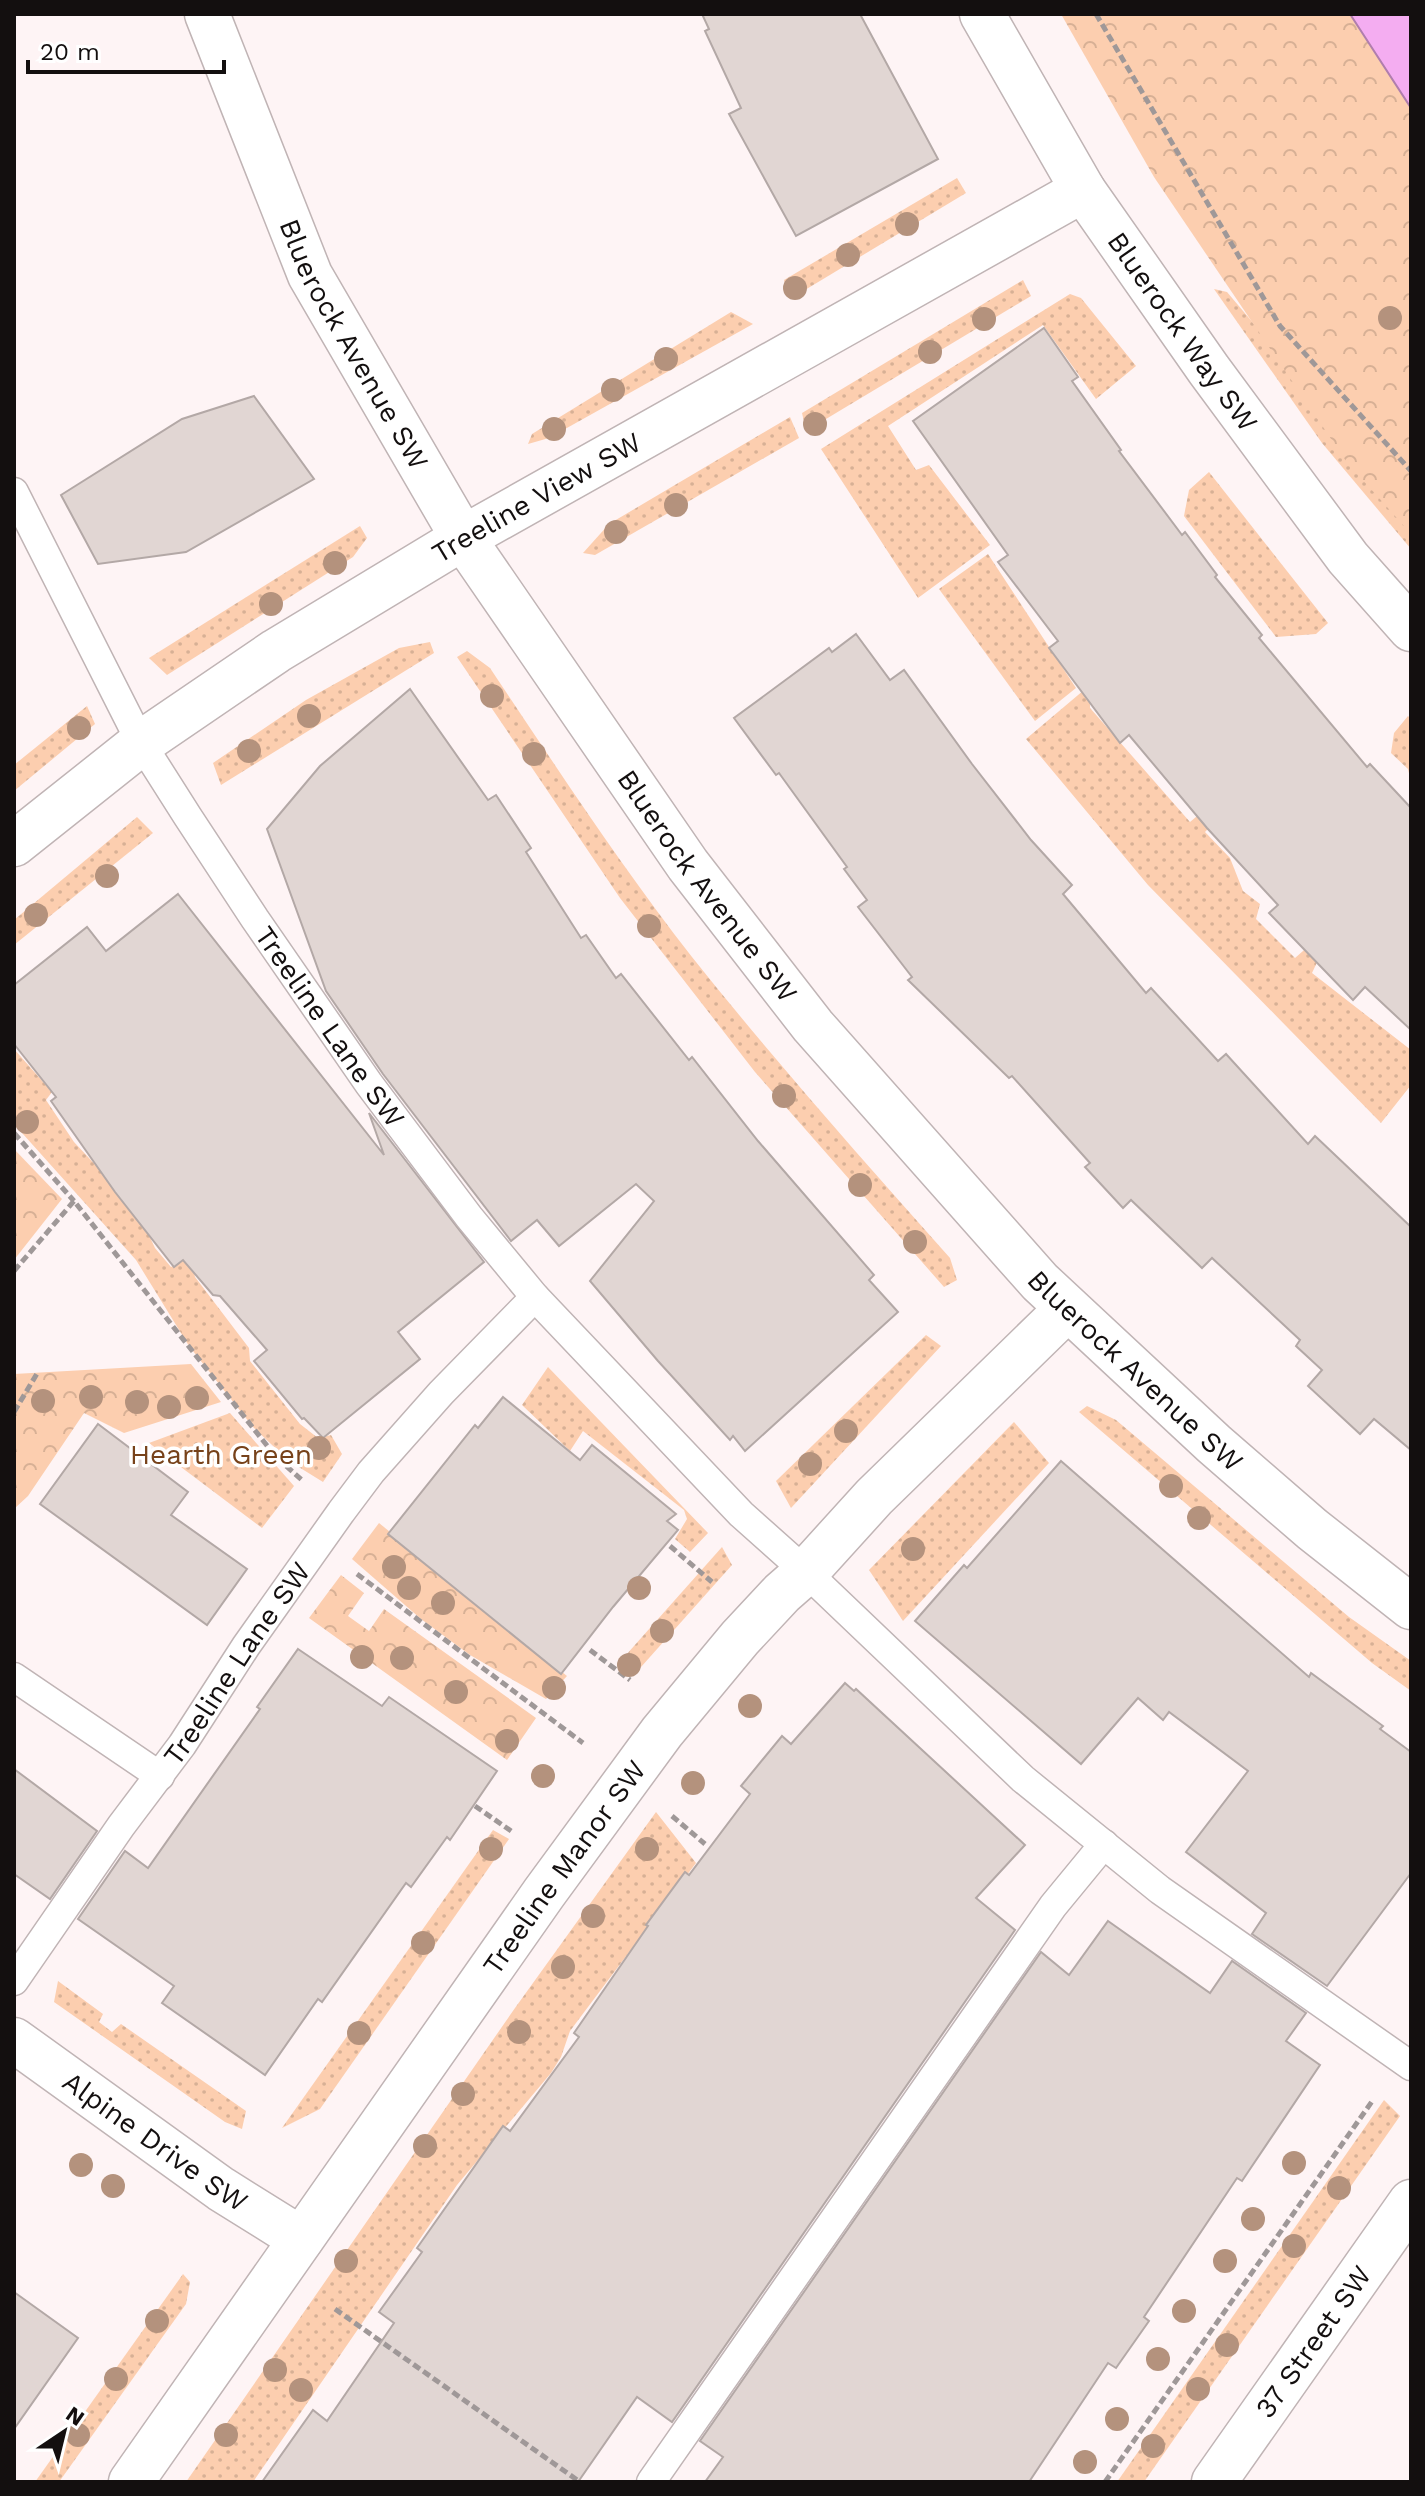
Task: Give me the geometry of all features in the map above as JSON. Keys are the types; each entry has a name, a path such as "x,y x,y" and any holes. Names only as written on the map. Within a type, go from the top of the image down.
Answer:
{"street":[{"name":"Bluerock Avenue SW","path":"207,14 310,275 463,538 688,865 813,1026 965,1199 1067,1309 1312,1529 1411,1607"},
{"name":"Bluerock Way SW","path":"982,14 1083,190 1209,370 1348,558 1411,629"},
{"name":"Treeline View SW","path":"14,844 141,743 276,651 463,538 1083,190"},
{"name":"Treeline Manor SW","path":"131,2482 544,1893 662,1732 782,1593 806,1572 874,1497 1067,1309"},
{"name":"Alpine Drive SW","path":"14,2040 221,2189 301,2239"},
{"name":"37 Street SW","path":"1214,2482 1411,2202"}],"lane":[{"name":"Treeline Lane SW","path":"14,492 141,743 255,919 369,1084 469,1217 535,1297 741,1514 1023,1779 1160,1890 1411,2066"},
{"name":"Treeline Lane SW","path":"14,1981 121,1826 160,1776 246,1646 371,1472 441,1393 535,1297"},
{"name":"Treeline Lane SW","path":"14,1677 160,1776"},
{"path":"651,2482 1053,1906 1104,1844"}],"path":[{"path":"1096,14 1280,326 1411,471"},
{"path":"14,1133 74,1201 276,1457 341,1512"},
{"path":"14,1271 74,1201"},
{"path":"14,1412 38,1372"},
{"path":"318,1545 628,1777"},
{"path":"670,1546 712,1582"},
{"path":"590,1650 630,1680"},
{"path":"475,1806 514,1833"},
{"path":"661,1809 705,1844"},
{"path":"1105,2482 1377,2094"},
{"path":"335,2309 580,2482"}],"green space":[{"path":"1061,14 1411,14 1411,534 1346,461 1154,177"},
{"path":"957,178 966,193 790,299 784,280"},
{"path":"1023,280 1031,296 806,431 802,413"},
{"path":"1214,289 1227,292 1411,510 1411,549 1322,443"},
{"path":"1070,294 1081,298 1136,366 1096,399 1043,325 888,426 916,470 929,465 990,545 918,598 821,449"},
{"path":"731,312 753,324 549,438 528,444 532,434"},
{"path":"790,417 799,438 595,555 583,553 609,524"},
{"path":"1209,472 1328,623 1316,634 1276,637 1184,516 1189,490"},
{"path":"360,526 367,538 353,557 167,675 149,658"},
{"path":"988,554 1076,688 1035,721 939,589"},
{"path":"430,642 434,653 221,785 213,763 306,700 399,648"},
{"path":"467,651 490,668 614,851 692,957 787,1072 950,1258 957,1280 944,1287 755,1072 620,898 457,657"},
{"path":"1084,690 1090,699 1090,708 1190,822 1263,761 1267,766 1205,832 1230,858 1243,891 1260,904 1256,919 1295,958 1336,922 1312,973 1411,1050 1411,1085 1381,1123 1148,885 1026,739"},
{"path":"87,706 95,724 14,791 14,765"},
{"path":"1408,716 1411,719 1411,782 1408,769 1391,753 1394,733"},
{"path":"137,817 153,833 14,945 14,920"},
{"path":"14,1049 52,1092 46,1100 74,1142 117,1188 155,1248 171,1267 185,1259 193,1267 195,1277 249,1348 250,1361 300,1424 318,1438 331,1435 342,1454 323,1482 289,1461 253,1427 189,1346 136,1260 14,1124"},
{"path":"14,1149 62,1199 14,1260"},
{"path":"926,1335 941,1346 791,1508 776,1481"},
{"path":"191,1364 221,1402 124,1433 84,1413 28,1496 14,1509 14,1374"},
{"path":"548,1367 708,1533 690,1552 675,1539 687,1519 684,1510 583,1431 570,1451 522,1405"},
{"path":"1087,1406 1116,1420 1349,1617 1411,1661 1411,1691 1372,1663 1079,1412"},
{"name":"Hearth Green","path":"230,1413 294,1486 262,1528 149,1443"},
{"path":"1014,1422 1049,1463 903,1621 869,1570"},
{"path":"379,1523 567,1676 546,1699 470,1655 421,1619 352,1559"},
{"path":"722,1547 732,1565 633,1676 618,1664"},
{"path":"341,1575 364,1593 348,1616 369,1631 384,1609 536,1718 507,1760 309,1618"},
{"path":"656,1812 696,1863 570,2031 561,2057 551,2073 457,2185 253,2482 186,2482 515,2008"},
{"path":"493,1830 509,1839 320,2109 282,2128"},
{"path":"58,1981 103,2014 99,2022 112,2032 121,2024 246,2111 242,2129 225,2122 54,2002"},
{"path":"1384,2100 1400,2116 1144,2482 1117,2482"},
{"path":"183,2274 190,2282 186,2304 59,2482 35,2482"}],"shaded area":[{"path":"1350,14 1411,14 1411,108"}],"building":[{"path":"702,14 860,14 938,159 796,236 729,114 741,108 705,31 709,29"},
{"path":"1044,328 1078,377 1072,381 1119,451 1182,535 1185,532 1217,575 1215,577 1262,635 1259,638 1367,767 1370,764 1411,808 1411,1030 1365,987 1353,1000 1269,913 1278,905 1207,828 1129,735 1120,743 1049,648 1058,641 998,562 1008,555 913,421"},
{"path":"254,396 314,479 186,552 98,564 61,495 182,419"},
{"path":"856,634 890,680 904,670 1031,840 1072,885 1063,894 1146,993 1151,988 1218,1061 1226,1054 1308,1144 1315,1136 1411,1227 1411,1450 1374,1419 1360,1434 1308,1386 1322,1370 1296,1346 1300,1340 1212,1258 1202,1268 1131,1200 1123,1208 1085,1167 1090,1163 1012,1076 1009,1078 908,980 912,977 858,907 867,900 844,869 847,867 779,773 776,775 734,718 829,648 832,652"},
{"path":"410,689 488,800 496,795 531,848 526,852 581,938 586,935 616,978 621,974 689,1060 692,1057 758,1141 874,1275 869,1280 898,1312 745,1451 733,1436 730,1440 590,1281 654,1201 636,1184 559,1246 537,1220 511,1241 383,1074 326,991 267,829 320,766"},
{"path":"178,894 384,1155 369,1113 484,1262 398,1332 420,1359 323,1438 302,1419 254,1361 267,1350 220,1296 213,1295 183,1260 174,1267 115,1192 51,1101 56,1097 14,1044 14,985 87,927 106,951"},
{"path":"503,1397 580,1460 592,1445 676,1514 667,1521 678,1530 561,1674 388,1534 475,1425 478,1428"},
{"path":"98,1424 188,1492 171,1515 247,1569 207,1625 40,1504"},
{"path":"1061,1461 1309,1677 1311,1673 1383,1726 1380,1729 1411,1752 1411,1873 1327,1986 1252,1934 1266,1913 1186,1852 1248,1771 1169,1712 1163,1720 1138,1698 1081,1764 915,1621 964,1565 967,1568"},
{"path":"298,1649 382,1706 389,1697 497,1771 450,1840 447,1837 411,1887 406,1883 322,2002 318,1999 265,2075 162,2003 174,1986 78,1919 125,1851 148,1868 260,1709 257,1707"},
{"path":"845,1683 854,1691 856,1689 1025,1845 976,1898 1015,1930 672,2422 637,2397 578,2482 262,2482 313,2410 327,2421 394,2323 379,2312 422,2252 417,2248 503,2126 510,2131 579,2037 574,2033 646,1925 685,1872 689,1875 750,1794 741,1786 782,1736 791,1744"},
{"path":"14,1769 97,1831 50,1899 14,1874"},
{"path":"1108,1921 1210,1993 1232,1961 1306,2013 1286,2041 1320,2065 1242,2181 1237,2178 1144,2317 1149,2321 1116,2368 1108,2363 1029,2482 705,2482 723,2457 700,2441 1041,1952 1069,1975"},
{"path":"14,2292 78,2338 14,2429"}]}
